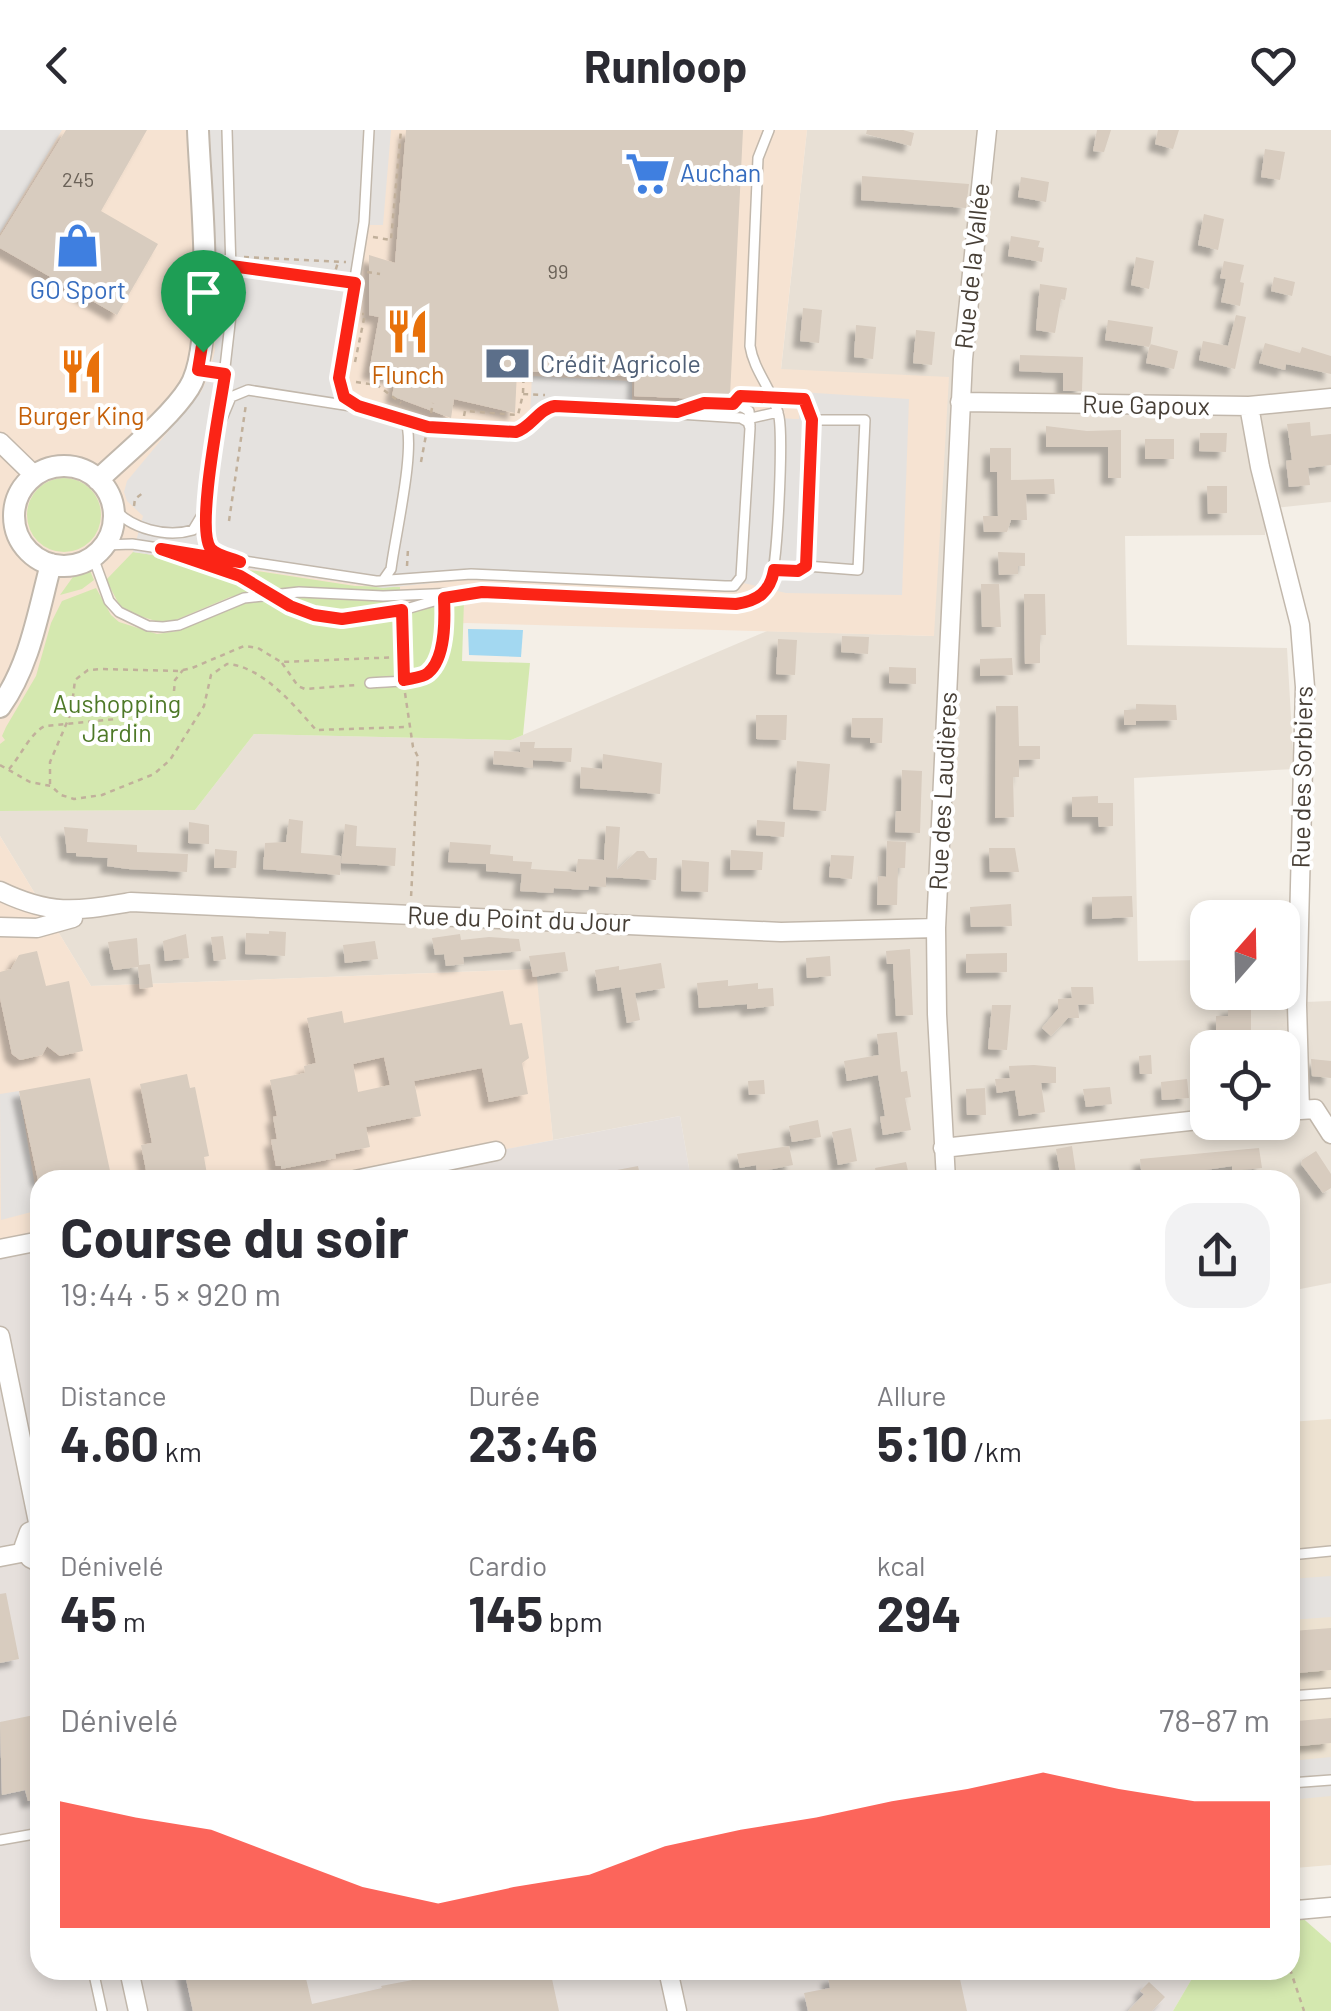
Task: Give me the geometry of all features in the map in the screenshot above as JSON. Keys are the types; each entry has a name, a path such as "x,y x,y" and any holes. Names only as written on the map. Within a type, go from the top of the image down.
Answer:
{"street":[{"path":"98,480 177,402 198,370 204,333 198,130"},
{"name":"Rue de la Vallée","path":"960,402 987,130"},
{"name":"Rue Gapoux","path":"960,402 1249,406 1331,398"},
{"name":"Rue des Laudières","path":"945,1170 936,928 960,402"},
{"name":"Rue des Sorbiers","path":"1249,406 1300,625 1305,687 1296,1030"},
{"path":"0,442 35,476"},
{"path":"64,466 85,471 98,480 123,510 99,551 75,565 52,564 28,551 18,536 14,518 18,496 35,476 46,469 64,466"},
{"path":"0,707 16,685 26,658 52,564"},
{"name":"Rue du Point du Jour","path":"0,891 28,905 58,912 131,902 781,932 936,928"},
{"name":"Rue du Point du Jour","path":"0,927 37,928 101,907"},
{"name":"Rue des Sorbiers","path":"1300,1110 1315,1109 1331,1134"},
{"path":"942,1148 1190,1121"},
{"path":"404,1170 496,1151"},
{"path":"0,1249 30,1243"},
{"path":"0,1336 30,1483"},
{"path":"0,1557 30,1557"},
{"path":"1300,1910 1331,1907"},
{"path":"131,1980 138,2011"},
{"path":"670,1980 677,2011"}],"lane":[{"path":"227,130 231,324 206,510 208,544 216,553 240,562"},
{"path":"358,406 344,397 339,387 358,263 369,130"},
{"path":"747,422 741,577 734,586 471,574 376,580 132,544 99,551 109,601 119,612 148,626 179,625 222,604 269,594 327,592 383,596 482,592 736,604 761,596 769,588 774,570 778,412 750,346 758,158 769,130"},
{"path":"216,433 231,397 248,390 358,406 428,427 516,432 542,410 555,406 677,412 747,422 778,412"},
{"path":"376,580 389,574 391,568 408,456 409,428 402,417"},
{"path":"774,570 798,571 806,566 858,570 865,420 812,420 806,566"},
{"path":"123,510 129,522 176,533 193,530 206,510"},
{"path":"161,549 240,576 314,615 342,619 482,592"},
{"path":"370,683 424,676 432,670 443,632 444,598"},
{"path":"1300,1553 1331,1551"},
{"path":"1300,1695 1331,1693"},
{"path":"1300,1782 1331,1780"},
{"path":"0,1840 30,1835"},
{"path":"96,1980 102,2011"}],"path":[{"path":"371,237 391,240 401,130"},
{"path":"258,258 266,271"},
{"path":"258,258 368,263 364,284 266,271 231,261 258,258"},
{"path":"333,280 338,262"},
{"path":"366,272 380,274"},
{"path":"353,382 364,314 359,313"},
{"path":"464,418 465,411 518,415 524,394 524,365"},
{"path":"339,387 353,382 377,385 402,404"},
{"path":"229,521 248,390"},
{"path":"524,394 556,395"},
{"path":"772,397 804,399 812,420"},
{"path":"420,466 434,403"},
{"path":"123,510 144,492"},
{"path":"405,578 410,537"},
{"path":"402,610 404,680 413,748 418,756 410,915"},
{"path":"51,786 50,762 72,713 75,680 88,670 183,670 244,646 258,648 281,662 291,678 305,689 370,683"},
{"path":"281,662 403,656"},
{"path":"0,765 30,782 51,786 61,796 85,799 154,774 170,760 204,706 212,675 227,664 248,670 268,683 316,730 410,727"},
{"path":"174,691 175,680 183,670"},
{"path":"8,770 45,726 117,719"},
{"path":"1294,1980 1304,2011"}],"shaded area":[{"path":"0,130 807,130 781,369 949,377 934,636 467,623 55,649 0,769"},
{"path":"0,130 62,130 0,233"},
{"path":"210,130 391,130 383,225 368,225 343,378 354,398 439,421 504,424 523,422 530,415 532,376 632,381 632,406 794,419 799,419 800,392 909,399 902,595 786,593 739,582 471,579 383,588 133,552 143,516 127,501 127,481 201,392 215,350"},
{"path":"807,130 1331,130 1331,502 1265,509 1265,535 1125,536 1127,645 1287,648 1294,769 1134,778 1138,961 1190,960 1190,1010 1300,1010 1300,989 1305,1002 1331,1001 1331,1283 1300,1289 1300,1170 689,1170 680,1116 553,1140 535,969 91,986 0,836 0,811 195,810 254,734 511,740 767,631 933,636 781,370"},
{"path":"0,836 91,986 536,969 553,1140 404,1170 30,1170 30,1243 0,1249"},
{"path":"19,1091 32,1170 30,1212 1,1220 0,1094"},
{"path":"680,1116 689,1170 404,1170"},
{"path":"30,1243 30,1980 1191,1980 1173,2011 0,2011 0,1249"},
{"path":"1331,1419 1331,1865 1300,1868 1300,1421"},
{"path":"1331,1576 1331,1617 1300,1619 1300,1578"},
{"path":"1331,1757 1331,1796 1300,1799 1300,1760"}],"green space":[{"path":"64,478 90,489 101,515 90,541 64,552 38,541 27,515 38,489"},
{"path":"133,552 216,571 256,592 230,597 171,622 130,613 120,606 106,580"},
{"path":"224,566 355,586 400,587 400,591 275,589"},
{"path":"89,568 94,580 82,589 60,595 75,574"},
{"name":"Aushopping Jardin","path":"96,588 119,622 157,634 178,631 238,605 269,599 319,621 343,622 464,601 462,661 530,663 523,735 511,740 254,734 195,810 0,811 0,744 5,740 2,736 36,676 51,623 62,601"},
{"path":"285,598 399,600 399,605 341,613 314,609"},
{"path":"1300,1916 1331,1943 1331,2011 1173,2011 1191,1980 1300,1980"}],"water":[{"path":"468,629 523,630 521,657 469,655"}],"building":[{"name":"GO Sport","path":"66,130 147,130 101,211 158,244 117,315 0,248 0,237"},
{"path":"406,130 743,130 730,396 634,396 635,376 517,371 515,413 454,399 451,418 392,396 396,378 369,372 379,317 369,315 369,255 395,263"},
{"path":"867,130 914,133 911,146 866,134"},
{"path":"1097,130 1111,130 1104,152 1093,151"},
{"path":"1158,130 1179,130 1173,149 1155,144"},
{"path":"1265,149 1285,152 1280,180 1261,177"},
{"path":"862,176 969,184 966,208 861,200"},
{"path":"1021,177 1049,182 1046,202 1018,197"},
{"path":"1204,214 1224,219 1218,250 1198,245"},
{"path":"1011,236 1040,241 1038,247 1044,248 1042,262 1008,256"},
{"path":"1136,257 1154,261 1149,289 1131,285"},
{"path":"1224,261 1244,265 1240,306 1221,302 1226,279 1220,278"},
{"path":"1274,277 1295,282 1292,296 1271,291"},
{"path":"1040,284 1067,288 1055,333 1036,330"},
{"path":"803,308 822,310 819,343 800,341"},
{"path":"1236,315 1246,317 1235,369 1199,360 1203,341 1228,346"},
{"path":"1108,320 1153,327 1150,347 1105,340"},
{"path":"856,325 876,327 873,359 854,357"},
{"path":"916,330 935,332 932,365 913,363"},
{"path":"1265,343 1300,353 1302,347 1331,356 1331,374 1286,364 1285,370 1259,363"},
{"path":"1150,344 1178,351 1174,369 1146,363"},
{"path":"1020,355 1083,357 1082,391 1063,391 1063,373 1019,371"},
{"path":"1310,422 1311,436 1331,434 1331,465 1308,468 1310,485 1289,487 1286,461 1292,460 1287,424"},
{"path":"1046,426 1121,430 1121,478 1108,478 1108,447 1046,447"},
{"path":"1200,433 1227,433 1226,452 1199,451"},
{"path":"1145,439 1174,439 1174,459 1145,459"},
{"path":"990,448 1011,448 1011,480 1054,479 1055,494 1026,494 1027,520 1011,520 1007,532 984,532 983,516 998,516 997,472 990,472"},
{"path":"1207,486 1227,486 1227,513 1208,514"},
{"path":"998,552 1025,553 1025,566 1018,566 1018,574 999,575"},
{"path":"981,584 999,584 1001,627 982,627"},
{"path":"1024,594 1045,594 1046,635 1040,635 1040,663 1025,664"},
{"path":"842,636 869,637 868,654 841,652"},
{"path":"778,639 797,640 795,675 776,674"},
{"path":"1012,658 1013,675 980,676 980,659"},
{"path":"889,667 916,668 916,684 889,683"},
{"path":"1136,704 1176,705 1177,720 1124,725 1124,710 1136,710"},
{"path":"996,706 1018,706 1019,746 1040,746 1040,759 1019,760 1019,777 1013,777 1014,817 995,818"},
{"path":"756,715 787,715 786,740 756,739"},
{"path":"852,718 883,718 882,743 851,737"},
{"path":"520,742 535,742 534,748 572,748 571,762 533,760 533,768 493,764 494,751 520,752"},
{"path":"603,754 662,763 660,794 580,788 581,767 602,769"},
{"path":"797,761 830,764 826,811 793,809"},
{"path":"902,770 922,771 920,833 895,832 896,811 901,811"},
{"path":"1098,796 1098,803 1113,803 1113,826 1099,827 1098,817 1072,817 1072,797"},
{"path":"289,819 303,821 301,853 341,856 340,875 263,869 265,843 286,842"},
{"path":"757,820 785,822 784,837 756,835"},
{"path":"189,822 209,825 209,844 188,843"},
{"path":"345,824 357,826 356,846 396,848 395,866 341,863"},
{"path":"606,826 620,827 617,870 637,851 644,851 649,858 657,858 656,880 606,877 606,887 589,886 588,890 520,891 522,874 486,871 486,864 448,862 450,842 491,845 490,854 532,862 531,869 576,872 578,859 604,860"},
{"path":"64,827 88,829 87,842 137,845 137,852 188,854 187,872 107,866 108,858 67,853"},
{"path":"887,841 906,842 905,868 898,868 897,905 877,905 878,876 886,877"},
{"path":"989,848 1015,848 1019,872 990,872"},
{"path":"215,849 237,851 236,868 214,868"},
{"path":"731,850 763,852 762,870 730,870"},
{"path":"831,855 854,856 852,879 829,877"},
{"path":"682,860 709,862 708,892 681,891"},
{"path":"1132,896 1133,917 1092,919 1092,897"},
{"path":"1011,904 1012,926 971,927 970,907"},
{"path":"286,932 285,956 245,954 246,933"},
{"path":"186,934 189,958 165,961 163,941"},
{"path":"460,934 461,940 519,939 521,951 463,957 464,964 446,966 444,954 435,955 432,938"},
{"path":"223,936 226,959 214,961 211,937"},
{"path":"137,938 139,965 150,964 153,987 140,989 138,967 114,970 108,942"},
{"path":"375,941 378,959 345,963 343,945"},
{"path":"910,949 913,1015 896,1016 893,964 887,964 886,951"},
{"path":"37,951 46,986 69,981 83,1051 60,1056 47,1046 42,1055 20,1060 12,1054 0,998 0,972 11,969 19,955"},
{"path":"565,952 568,971 533,977 529,956"},
{"path":"1007,953 1007,972 966,973 966,954"},
{"path":"830,956 831,976 807,978 806,958"},
{"path":"661,963 665,988 635,993 640,1020 627,1023 621,987 598,991 595,970"},
{"path":"728,980 728,986 758,983 758,989 773,988 774,1006 699,1008 697,983"},
{"path":"1071,987 1093,987 1094,1004 1078,1005 1079,1018 1068,1018 1051,1036 1042,1028 1058,1009 1058,999 1072,998"},
{"path":"503,991 510,1025 522,1023 529,1058 522,1063 528,1094 489,1102 482,1068 414,1081 421,1116 366,1127 370,1147 281,1169 276,1166 271,1140 277,1139 273,1117 277,1116 270,1080 305,1073 304,1066 316,1063 307,1018 342,1011 344,1023","holes":["384,1057 390,1085 358,1092 353,1064"]},
{"path":"992,1005 1011,1005 1007,1050 988,1049"},
{"path":"1228,1010 1251,1010 1251,1030 1216,1030 1216,1016 1228,1016"},
{"path":"897,1032 901,1072 907,1071 911,1097 905,1098 911,1130 883,1135 880,1117 885,1116 878,1075 847,1081 844,1061 879,1055 877,1034"},
{"path":"1151,1055 1152,1074 1140,1074 1139,1056"},
{"path":"1311,1059 1331,1061 1331,1078 1312,1076"},
{"path":"1009,1066 1056,1067 1056,1083 1041,1083 1045,1112 1019,1116 1015,1090 997,1093 995,1079 1010,1078"},
{"path":"187,1074 190,1088 195,1087 209,1156 204,1157 206,1170 146,1170 141,1145 152,1143 140,1084"},
{"path":"90,1078 110,1170 36,1170 19,1091"},
{"path":"1187,1079 1189,1098 1162,1100 1161,1082"},
{"path":"764,1080 765,1094 749,1095 748,1081"},
{"path":"1110,1087 1112,1104 1086,1107 1083,1089"},
{"path":"985,1088 986,1115 967,1115 966,1089"},
{"path":"818,1120 821,1137 792,1142 789,1126"},
{"path":"851,1128 857,1161 838,1165 832,1132"},
{"path":"789,1146 793,1165 767,1170 757,1170 756,1165 740,1168 737,1154"},
{"path":"1072,1146 1076,1170 1059,1170 1056,1149"},
{"path":"1259,1148 1262,1168 1141,1170 1140,1159"},
{"path":"1316,1151 1331,1174 1331,1188 1323,1193 1301,1164"},
{"path":"906,1162 908,1170 875,1170"},
{"path":"6,1593 19,1659 0,1663 0,1594"},
{"path":"1331,1628 1331,1670 1300,1673 1300,1630"},
{"path":"30,1716 30,1801 25,1790 2,1795 0,1722"},
{"path":"1331,1718 1331,1743 1300,1746 1300,1721"},
{"path":"186,1980 306,1980 312,2004 412,1980 552,1980 559,2011 193,2011"},
{"path":"829,1980 960,1980 967,2011 808,2011 804,1993 830,1988"},
{"path":"1149,1982 1165,1997 1152,2011 1128,2011 1144,1994 1140,1991"}],"place":[{"name":"Auchan","path":"647,173"},
{"name":"GO Sport","path":"78,246"},
{"name":"Flunch","path":"408,331"},
{"name":"Crédit Agricole","path":"507,364"},
{"name":"Burger King","path":"81,372"}],"route":[{"path":"202,262 355,283 339,378 344,397 358,406 428,427 516,432 542,410 555,406 686,412 704,403 733,404 740,396 800,397 812,420 806,566 798,571 774,570 769,588 761,596 736,604 482,592 444,598 443,632 432,670 404,680 402,610 342,619 314,615 290,606 240,576 161,549 240,562 216,553 206,537 206,510 225,374 198,370 203,352 202,262"}]}
